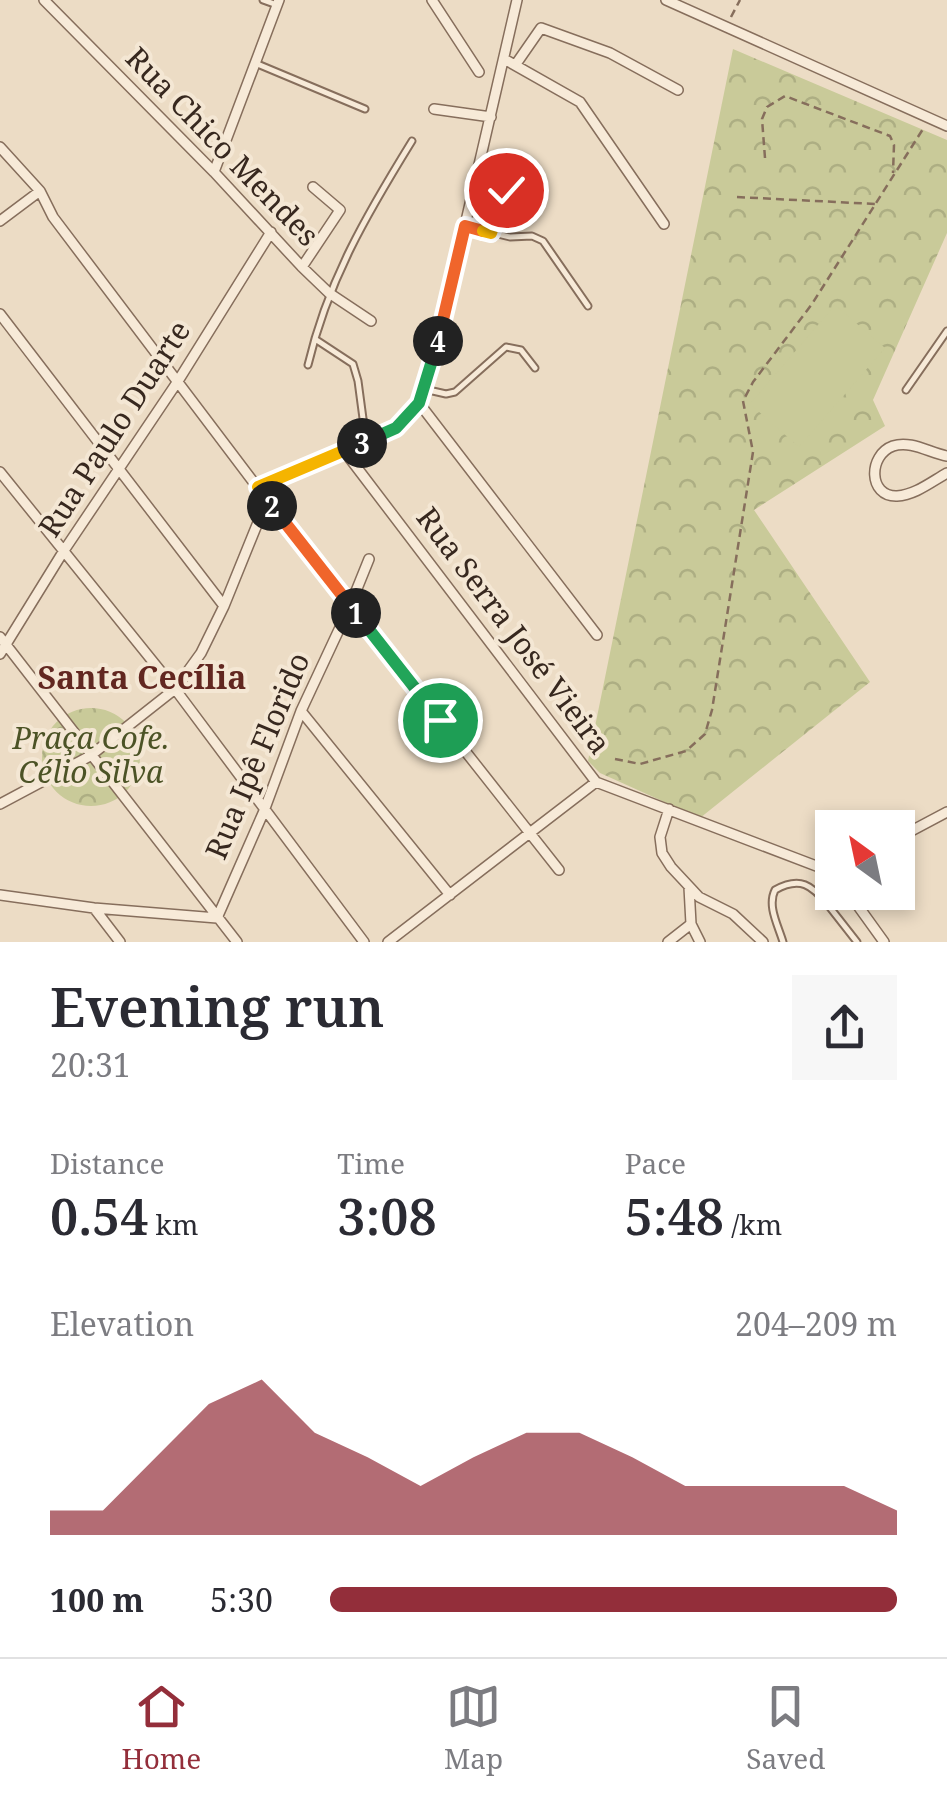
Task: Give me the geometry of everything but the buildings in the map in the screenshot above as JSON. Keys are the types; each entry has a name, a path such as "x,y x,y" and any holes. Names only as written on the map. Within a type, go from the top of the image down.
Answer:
{"street":[{"name":"Rua Chico Mendes","path":"44,0 302,267 329,293 370,321"},
{"path":"432,0 479,72"},
{"path":"258,487 396,428 419,403 433,364 518,0"},
{"path":"666,0 947,126"},
{"path":"214,172 278,2"},
{"path":"516,64 541,28 610,53 678,90"},
{"path":"504,59 580,102 664,224"},
{"path":"434,109 490,116"},
{"path":"0,147 40,191 53,217 267,500 559,870"},
{"path":"302,267 340,210 313,187"},
{"path":"0,221 40,191"},
{"name":"Rua Paulo Duarte","path":"2,645 178,381 271,232"},
{"path":"0,314 224,606"},
{"path":"419,403 597,635"},
{"path":"947,456 910,445 891,446 873,470 884,493 893,496 912,493 947,473"},
{"name":"Rua Serra José Vieira","path":"345,452 596,782 815,865"},
{"path":"0,472 174,688 364,942"},
{"path":"0,804 90,756 174,688 201,653 267,500"},
{"name":"Rua Ipê Florido","path":"217,918 264,811 301,711 369,559"},
{"path":"2,645 237,942"},
{"path":"301,711 450,895"},
{"path":"388,942 596,782"},
{"path":"670,810 660,837 662,853 689,888 733,914 763,942"},
{"path":"915,829 947,812"},
{"path":"689,888 691,924 700,942"},
{"path":"0,895 94,908 217,918"},
{"path":"94,908 120,942"},
{"path":"860,910 884,942"},
{"path":"668,942 691,924"}],"lane":[{"path":"264,0 278,2"},
{"path":"255,63 365,109"},
{"path":"308,365 329,293 368,212 412,141"},
{"path":"491,233 501,200 511,183 525,175 535,180 540,190 536,194 498,215"},
{"path":"465,226 543,240 588,306"},
{"path":"906,390 947,330"},
{"path":"315,338 353,364 366,441"},
{"path":"424,390 455,392 506,347 521,350 536,368"},
{"path":"783,942 772,908 775,890 793,883 815,890"},
{"path":"832,910 857,942"}],"path":[{"path":"726,28 740,0"},
{"path":"765,158 762,119 767,106 785,96 890,136 895,158 892,178"},
{"path":"615,759 640,764 686,751 705,734 754,452 743,401 812,304 922,130"},
{"path":"736,197 876,204"}],"green space":[{"path":"733,49 947,140 947,233 873,400 885,426 754,510 870,682 700,818 600,773 588,761"},
{"path":"835,305 885,348 799,447 750,404"},
{"name":"Praça Cofe. Célio Silva","path":"91,708 110,712 125,723 136,738 140,757 136,776 125,791 110,802 91,806 72,802 57,791 46,776 42,757 46,738 57,723 72,712"},
{"path":"89,767 98,781 75,797 65,783"}],"district":[{"name":"Santa Cecília","path":"142,678"}],"route":[{"path":"440,720 258,487 396,428 419,403 433,364 465,226 491,233 506,190"}]}
